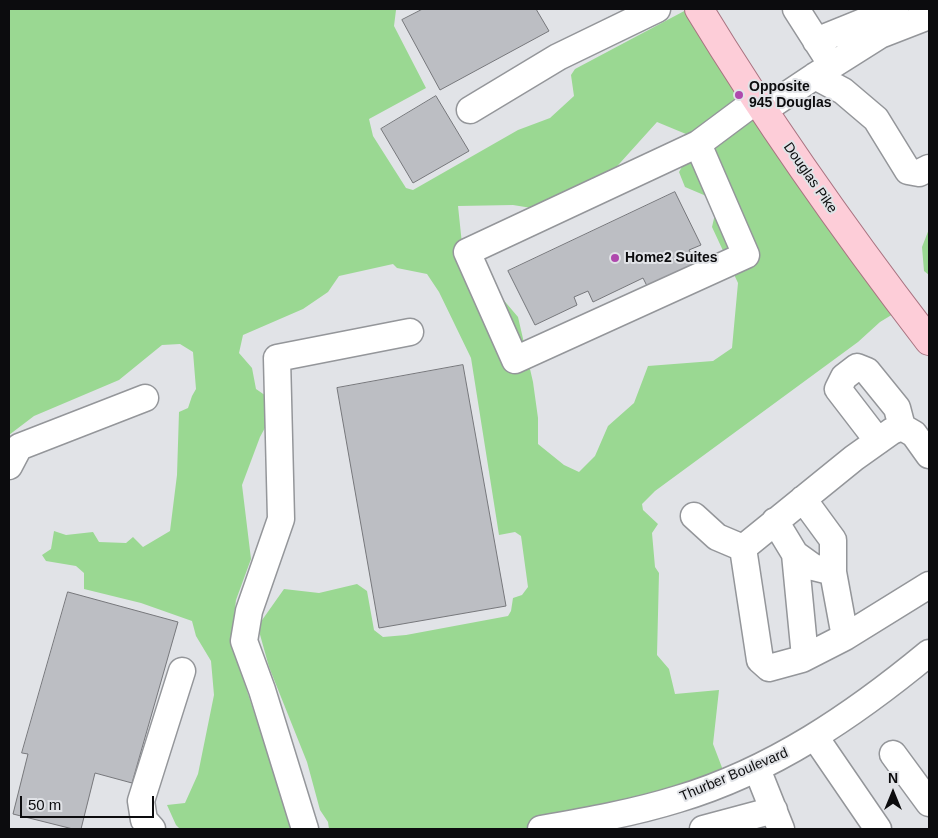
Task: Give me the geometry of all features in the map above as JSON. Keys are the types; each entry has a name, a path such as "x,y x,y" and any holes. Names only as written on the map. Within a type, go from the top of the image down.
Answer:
{"main road":[{"name":"Douglas Pike","path":"699,9 815,187 906,313 926,329"}],"street":[{"path":"470,110 558,57 657,9"},
{"path":"801,11 816,41 823,70 842,91 876,119 908,171 919,173 929,168"},
{"path":"816,41 879,18 929,16"},
{"path":"698,144 746,255 515,360 467,252 698,144 760,105 823,70 879,18"},
{"path":"305,829 262,690 244,641 249,611 281,519 277,358 410,332"},
{"path":"878,441 838,389 844,376 857,367 867,372 897,408 902,427 914,434 929,455"},
{"path":"9,466 19,447 145,398"},
{"path":"743,548 854,458 902,427"},
{"path":"804,499 833,540 832,572 845,637"},
{"path":"694,516 717,537 743,548"},
{"path":"775,522 795,554 813,568 832,572"},
{"path":"743,548 760,660 769,668 806,657 845,637 929,585"},
{"path":"795,554 806,657"},
{"name":"Thurber Boulevard","path":"541,829 613,816 679,799 757,768 815,737 899,678 929,653"},
{"path":"152,829 144,820 141,801 182,670"},
{"path":"815,737 878,829"},
{"path":"893,754 929,803"},
{"path":"703,829 778,819 757,768"}],"green space":[{"path":"9,9 398,9 396,10 394,26 426,88 369,119 373,136 406,188 413,190 518,130 550,118 574,96 571,75 575,69 688,9 903,308 880,322 858,342 655,491 642,504 643,510 658,524 652,533 655,567 659,573 657,655 669,669 675,694 719,690 713,744 726,778 530,829 329,829 328,822 320,810 307,762 269,667 259,631 260,623 284,589 319,593 357,584 367,591 374,630 383,637 406,635 508,616 511,611 513,598 522,595 528,587 521,536 515,532 499,535 471,358 439,292 427,274 397,268 393,264 339,276 328,292 303,309 243,335 239,353 252,368 256,389 269,398 274,411 260,437 242,485 251,559 236,600 231,642 289,819 290,829 180,829 176,825 167,805 185,803 198,774 214,695 211,661 196,636 192,621 141,603 84,589 84,573 76,566 46,561 42,555 51,549 54,531 66,535 93,532 99,542 126,543 133,537 143,547 170,531 177,475 179,412 188,408 196,389 193,352 180,344 162,345 119,380 34,416 9,435","holes":["657,122 698,139 679,172 685,187 718,201 712,227 738,283 732,348 713,361 648,366 634,403 608,426 595,456 579,472 564,465 538,444 538,418 533,382 518,317 490,284 462,244 458,206 513,205 556,212 611,173"]},
{"path":"929,229 929,275 924,271 922,247"}],"building":[{"path":"423,9 536,9 549,31 440,90 402,20"},
{"path":"436,96 469,151 413,183 381,129"},
{"name":"Home2 Suites","path":"675,192 701,245 689,250 697,265 648,288 643,278 593,302 588,291 574,297 577,305 535,325 508,271"},
{"path":"463,365 506,606 379,628 337,388"},
{"path":"68,592 178,622 132,783 95,773 81,829 73,829 13,814 28,754 22,753"}],"place":[{"name":"Opposite 945 Douglas","path":"739,95"},
{"name":"Home2 Suites","path":"615,258"}]}
